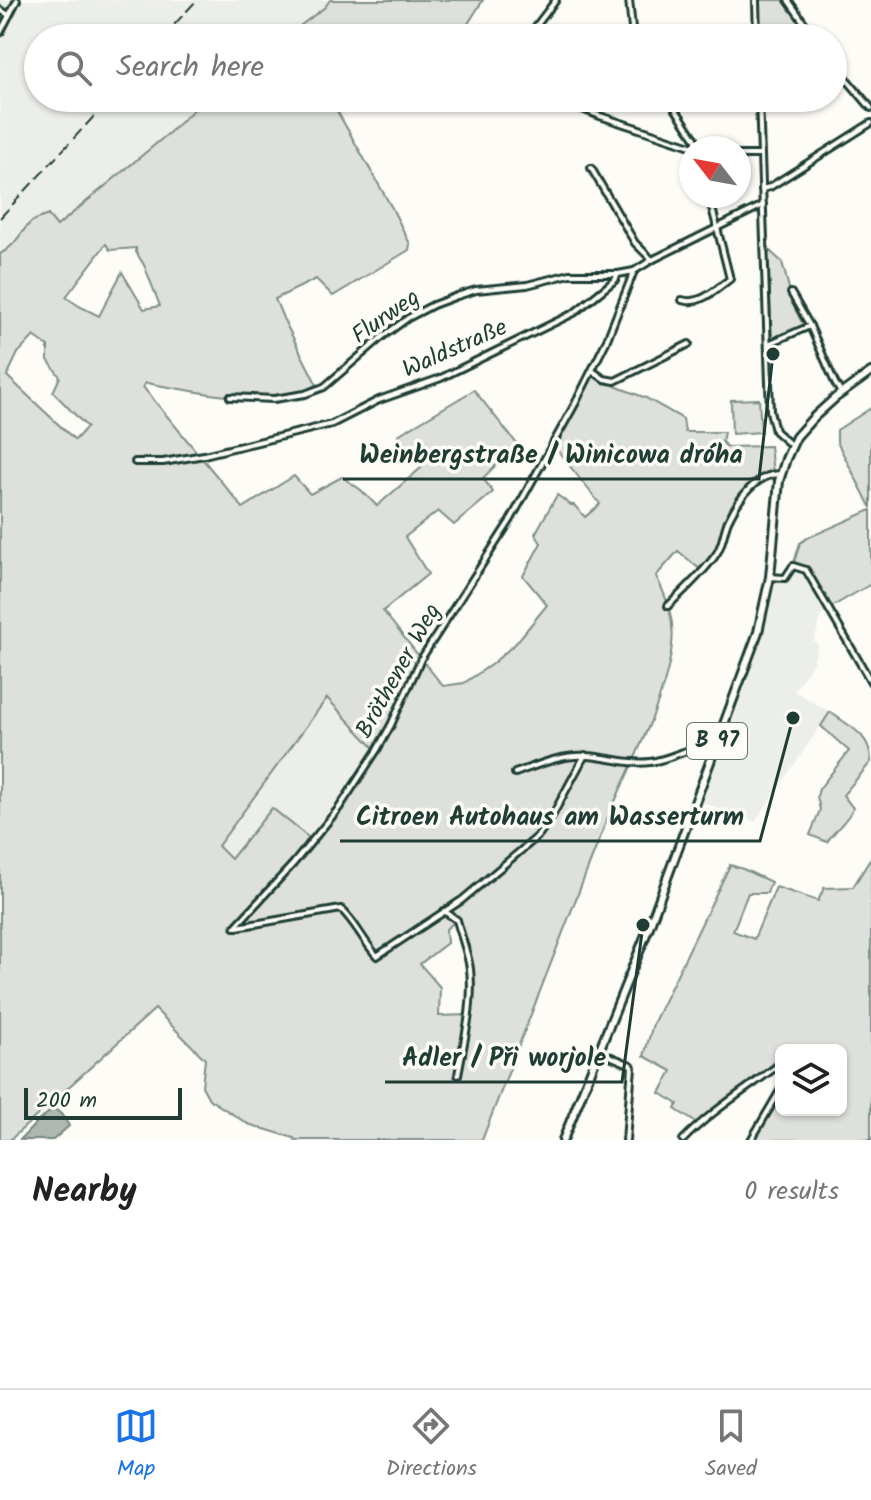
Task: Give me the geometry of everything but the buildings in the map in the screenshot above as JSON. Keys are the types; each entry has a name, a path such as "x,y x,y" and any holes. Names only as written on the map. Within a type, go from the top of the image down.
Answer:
{"main road":[{"name":"B 97","path":"563,1140 600,1052 758,632 770,577 781,474 791,445 813,418 871,372"}],"street":[{"path":"0,33 17,0"},
{"path":"538,24 556,0"},
{"path":"629,0 632,24"},
{"path":"756,0 757,24"},
{"path":"788,0 805,24"},
{"path":"0,10 9,15"},
{"path":"847,80 871,108"},
{"path":"590,112 679,142"},
{"path":"677,112 694,136"},
{"path":"759,112 770,411 772,425 780,437 791,445"},
{"path":"762,189 770,187 871,123"},
{"path":"751,155 761,155"},
{"path":"591,168 635,243 652,260"},
{"path":"618,274 634,271 763,205"},
{"path":"682,300 690,303 697,301 730,279 712,208"},
{"name":"Bröthener Weg","path":"444,911 377,956 364,942 353,920 341,909 235,927 339,808 391,725 421,659 510,521 593,371 634,271"},
{"name":"Flurweg","path":"230,397 274,399 324,387 408,318 457,296 476,290 527,285 570,274 618,274"},
{"name":"Waldstraße","path":"135,462 163,462 204,455 332,424 379,400 441,378 574,313 615,280 618,274"},
{"path":"791,293 841,393"},
{"path":"768,344 810,326"},
{"path":"593,371 604,379 615,381 689,344"},
{"path":"668,606 715,557 728,521 753,484 767,475 781,474"},
{"path":"770,577 785,578 793,566 806,570 871,682"},
{"path":"515,773 559,758 585,755 649,762 694,747 716,744"},
{"path":"458,1075 469,1016 470,964 457,920 444,911 492,876 537,837 550,820 585,755"},
{"path":"600,1052 632,1067 626,1140"},
{"path":"683,1140 717,1109 775,1067"},
{"path":"751,1140 775,1099"}],"shaded area":[{"path":"0,0 330,0 303,24 24,24 24,112 191,112 57,226 31,221 7,251 0,254"},
{"path":"330,0 483,0 468,24 303,24"},
{"path":"759,0 784,0 801,24 760,24"},
{"path":"191,112 338,112 410,244 409,250 333,296 316,279 275,299 319,389 297,395 254,398 146,383 143,387 243,508 294,476 310,494 342,477 377,506 422,467 398,435 474,390 517,444 483,478 493,492 454,525 438,511 405,537 428,574 383,611 443,686 464,683 492,664 516,643 547,605 523,576 541,543 535,534 557,495 574,505 585,517 600,504 553,445 593,371 615,386 646,398 683,419 685,432 724,432 722,442 727,447 770,446 773,473 753,484 728,521 721,546 702,571 678,551 656,576 667,601 672,627 672,645 662,689 606,822 482,1140 295,1140 248,1124 209,1099 202,1086 205,1059 155,1009 10,1140 0,1140 0,254 33,221 48,215 57,226","holes":["106,244 110,250 136,248 160,306 144,309 122,272 99,316 66,297","34,336 48,346 48,360 60,377 53,392 87,427 75,440 7,376 18,353","327,698 376,750 339,808 313,841 272,808 231,859 218,846","457,920 470,964 469,1015 439,1016 440,987 420,964 447,943 446,929"]},
{"path":"770,251 782,262 788,294 801,321 806,323 772,341 768,254"},
{"path":"759,399 761,432 732,434 731,400"},
{"path":"871,408 871,508 837,442 837,430"},
{"path":"871,510 871,584 833,606 827,605 806,570 793,566 800,543"},
{"path":"793,567 806,570 830,610 821,616 812,664 794,691 830,712 755,822 696,800 758,633 770,577 785,578"},
{"path":"327,697 377,750 313,841 232,859 217,846"},
{"path":"830,712 863,738 871,762 843,795 853,808 827,842 810,835 820,810 817,796 819,789 849,751 821,726"},
{"path":"871,858 871,1140 751,1140 775,1099 775,1116 847,1116 847,1044 775,1044 775,1067 698,1124 675,1109 678,1104 660,1093 672,1071 644,1056 653,1024 730,865 771,882 767,893 748,893 733,931 754,939 776,887 818,901 824,888 853,887"},
{"path":"54,1108 69,1126 53,1140 20,1140 37,1122"}],"railway":[{"path":"175,24 197,0"},
{"path":"0,218 98,112"}],"place":[{"name":"Weinbergstraße / Winicowa dróha","path":"773,354"},
{"name":"Citroen Autohaus am Wasserturm","path":"793,718"},
{"name":"Adler / Při worjole","path":"643,925"}]}
